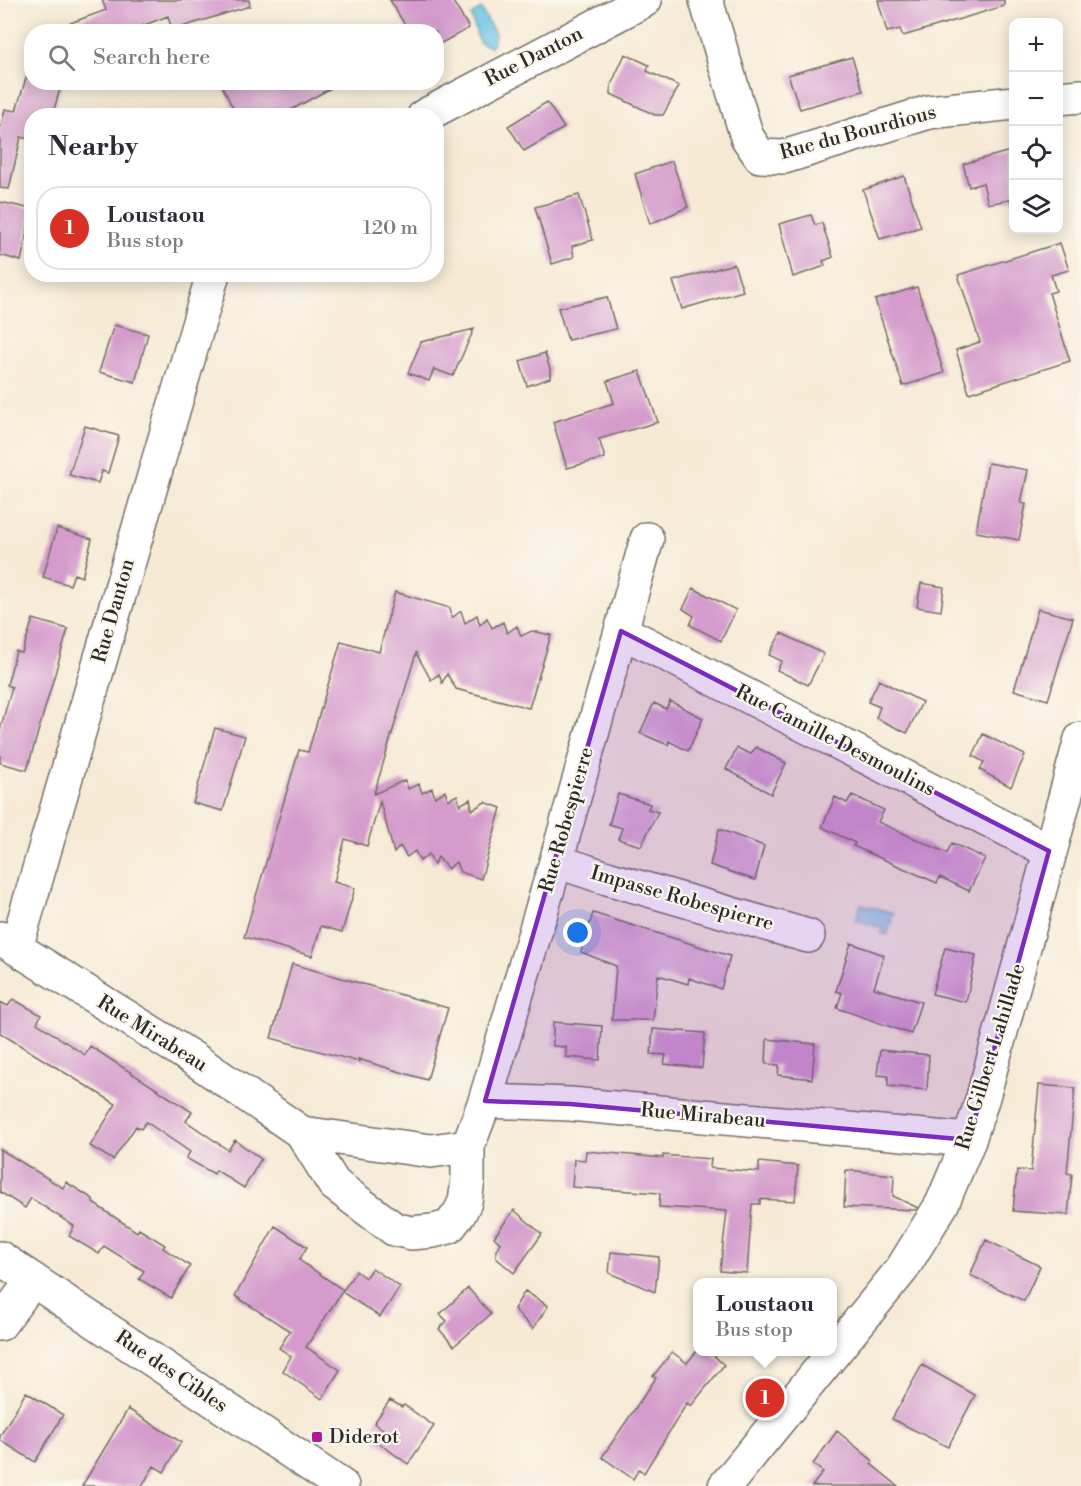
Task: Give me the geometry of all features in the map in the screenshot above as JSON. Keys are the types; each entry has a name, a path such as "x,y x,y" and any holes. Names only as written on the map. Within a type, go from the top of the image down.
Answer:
{"street":[{"name":"Rue Danton","path":"439,108 645,0"},
{"name":"Rue du Bourdious","path":"706,0 747,137 760,156 784,157 929,112 1009,104"},
{"path":"1063,98 1081,96"},
{"name":"Rue Danton","path":"8,943 211,282"},
{"name":"Rue Robespierre","path":"485,1101 647,539"},
{"name":"Rue Camille Desmoulins","path":"621,631 1049,851"},
{"name":"Rue Gilbert Lahillade","path":"837,1349 902,1269 942,1204 969,1140 983,1097 1081,739"},
{"name":"Impasse Robespierre","path":"556,861 808,936"},
{"name":"Rue Mirabeau","path":"8,943 194,1059 302,1133 334,1184 394,1228 411,1233 449,1227 459,1214 465,1202 468,1180 468,1146 485,1101 570,1104 969,1140"},
{"name":"Rue Mirabeau","path":"302,1133 431,1151 468,1146"},
{"name":"Rue des Cibles","path":"0,1258 342,1486"},
{"path":"0,1324 33,1280"},
{"name":"Rue Gilbert Lahillade","path":"725,1486 831,1356"}],"highlighted area":[{"path":"621,631 1049,851 969,1140 570,1104 485,1101"}],"water":[{"path":"481,9 495,34 494,42 490,47 479,42 471,15"},
{"path":"861,904 894,913 887,935 881,933 882,928 856,920"}],"building":[{"path":"102,0 249,0 250,6 192,24 170,24 168,16 147,24 68,24 106,10"},
{"path":"390,0 452,0 469,28 444,42 444,24 404,24"},
{"path":"878,0 1004,0 1004,6 903,36 900,29 887,32"},
{"path":"625,54 649,65 647,71 679,86 663,115 655,115 611,94 611,85"},
{"path":"852,57 863,91 800,109 788,75"},
{"path":"24,85 24,90 60,90 54,108 24,108 24,138 21,137 9,189 0,188 0,130 5,109 16,111"},
{"path":"224,90 327,90 295,108 233,108"},
{"path":"547,102 564,128 524,151 508,126"},
{"path":"1009,151 1009,200 988,204 983,183 969,187 963,164"},
{"path":"672,161 688,207 650,224 635,174"},
{"path":"904,176 921,227 880,239 863,190"},
{"path":"579,195 593,240 572,246 574,257 552,264 535,207"},
{"path":"0,202 24,207 24,247 21,261 0,255"},
{"path":"811,215 815,225 822,223 833,257 823,261 825,266 793,277 779,224"},
{"path":"1060,243 1069,270 1051,275 1056,291 1049,293 1070,361 969,393 956,350 980,342 958,275"},
{"path":"734,264 743,291 682,309 673,281"},
{"path":"917,287 944,373 903,386 875,300"},
{"path":"607,297 616,329 568,340 558,308"},
{"path":"114,325 148,334 135,382 99,372"},
{"path":"474,329 453,376 434,369 429,381 408,373 421,342"},
{"path":"545,353 550,378 527,386 520,361"},
{"path":"640,371 658,422 599,439 605,458 567,468 553,422 614,403 607,381"},
{"path":"85,426 119,436 108,473 102,471 98,483 69,475"},
{"path":"988,463 1028,470 1021,503 1026,504 1019,540 976,532"},
{"path":"57,528 92,539 82,577 74,574 70,585 43,577"},
{"path":"921,583 944,587 941,611 917,607"},
{"path":"693,588 736,610 721,641 690,625 694,616 683,609"},
{"path":"395,592 450,608 452,618 461,611 465,623 477,615 480,625 487,618 492,628 503,622 507,633 517,626 521,636 532,631 551,635 529,708 456,689 447,674 442,683 439,674 431,680 416,653 374,794 405,780 408,789 419,784 422,793 432,788 435,797 445,791 448,800 457,795 460,805 470,799 472,810 485,802 501,808 481,879 460,872 456,862 448,869 438,857 434,865 429,854 420,861 415,851 407,857 400,846 394,853 380,801 367,846 345,839 334,882 355,888 342,932 321,926 312,956 244,937 299,750 308,752 341,641 379,652"},
{"path":"1038,609 1073,618 1048,700 1014,690"},
{"path":"33,619 68,629 27,770 0,763 0,730 12,687 7,685 16,651 22,653"},
{"path":"781,633 824,654 808,685 777,670 782,661 769,655"},
{"path":"879,680 922,702 907,733 876,718 880,707 868,702"},
{"path":"670,701 703,718 688,751 669,741 668,745 640,733 654,703 666,709"},
{"path":"215,728 245,736 223,811 193,803"},
{"path":"983,734 1025,755 1011,787 980,770 984,762 973,756"},
{"path":"756,747 786,763 771,794 726,769 737,748 751,754"},
{"path":"618,794 650,804 648,809 658,812 641,846 618,839 622,828 609,824"},
{"path":"852,795 884,810 878,822 947,853 952,843 985,858 969,891 940,877 937,883 853,846 855,843 822,827 835,797 847,803"},
{"path":"719,829 764,846 755,880 710,865"},
{"path":"593,913 730,956 721,989 689,978 688,984 658,975 653,1020 612,1020 616,966 581,952"},
{"path":"851,943 884,955 874,988 921,1002 911,1034 837,1008 842,993 836,991"},
{"path":"945,948 976,955 966,1002 932,994"},
{"path":"292,964 448,1008 427,1080 358,1059 359,1062 271,1038"},
{"path":"13,999 41,1015 37,1023 85,1055 90,1046 192,1112 186,1121 228,1150 235,1140 261,1159 244,1188 216,1170 214,1174 186,1158 190,1152 146,1122 141,1129 136,1126 113,1160 90,1146 116,1104 0,1033 0,1002 8,1006"},
{"path":"553,1022 602,1026 600,1060 566,1057 566,1047 553,1046"},
{"path":"653,1029 705,1033 702,1068 664,1064 666,1055 651,1054"},
{"path":"767,1039 815,1044 812,1079 778,1075 779,1065 766,1064"},
{"path":"880,1050 929,1055 927,1090 888,1086 888,1076 877,1075"},
{"path":"1039,1085 1075,1088 1067,1173 1072,1174 1068,1215 1013,1211 1017,1170 1031,1171"},
{"path":"0,1149 63,1188 66,1182 137,1232 139,1229 165,1245 163,1248 190,1266 171,1298 139,1279 144,1271 104,1246 99,1254 69,1236 74,1226 31,1198 25,1208 0,1192"},
{"path":"586,1151 663,1158 663,1155 711,1159 710,1168 759,1172 759,1162 798,1166 795,1201 760,1199 760,1204 752,1204 747,1273 720,1271 727,1211 659,1207 660,1193 572,1187 574,1159 585,1160"},
{"path":"846,1170 894,1175 893,1196 918,1208 916,1210 844,1207"},
{"path":"514,1210 542,1234 514,1273 496,1258 496,1250 500,1243 494,1237"},
{"path":"275,1226 307,1247 299,1260 343,1290 306,1347 340,1370 322,1399 283,1371 291,1356 279,1348 290,1331 235,1296"},
{"path":"986,1240 1040,1266 1024,1301 970,1275"},
{"path":"611,1252 659,1257 655,1292 609,1273"},
{"path":"372,1268 400,1287 380,1317 342,1292 356,1271 365,1278"},
{"path":"468,1288 491,1314 454,1346 439,1329 447,1321 440,1314"},
{"path":"525,1291 548,1306 533,1329 514,1309"},
{"path":"672,1352 687,1363 693,1356 714,1356 724,1365 691,1406 687,1403 644,1473 639,1469 633,1479 602,1457 656,1378 653,1376"},
{"path":"922,1365 975,1395 948,1447 892,1419"},
{"path":"26,1392 63,1415 35,1462 0,1440 0,1436"},
{"path":"390,1400 402,1407 404,1405 434,1426 408,1464 376,1441 384,1430 374,1423"},
{"path":"128,1409 181,1442 164,1472 154,1466 142,1486 82,1486"},
{"path":"837,1431 873,1461 871,1464 898,1486 812,1486 823,1472 813,1464"}],"place":[{"name":"Loustaou","path":"765,1398"},
{"name":"Diderot","path":"317,1437"}]}
